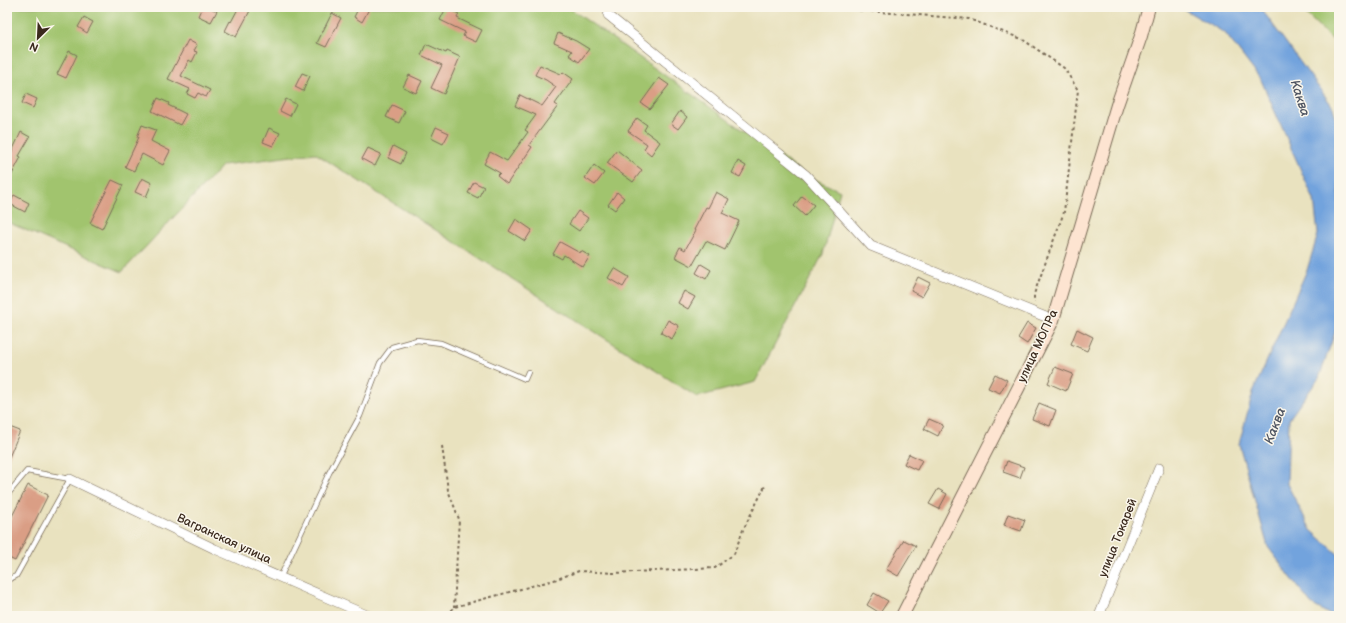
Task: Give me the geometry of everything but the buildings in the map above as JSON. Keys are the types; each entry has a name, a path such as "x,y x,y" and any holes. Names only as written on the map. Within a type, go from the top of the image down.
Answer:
{"main road":[{"name":"улица МОПРа","path":"902,616 1053,320 1117,105 1141,36 1149,7"}],"street":[{"path":"608,15 806,175 871,246 1053,320"},
{"name":"улица Токарей","path":"1099,616 1159,468"},
{"name":"Вагранская улица","path":"70,479 215,549 369,616"}],"lane":[{"path":"280,578 329,473 360,416 380,364 392,346 417,340 441,343 525,379 528,372"},
{"path":"7,495 27,472 70,479 16,576 7,580"}],"path":[{"path":"817,7 969,19 1022,39 1064,68 1078,90 1064,212 1034,294 1034,313"},
{"path":"442,446 448,490 459,520 454,607 448,616"},
{"path":"454,607 554,580 579,571 614,573 714,568 734,554 743,530 765,486"}],"green space":[{"path":"7,7 568,7 806,175 840,191 823,254 755,382 697,397 315,153 223,165 122,272 7,222"},
{"path":"1299,7 1339,7 1339,46"}],"water":[{"name":"Каква","path":"1165,7 1260,7 1333,107 1339,132 1339,321 1319,378 1289,419 1287,484 1311,530 1339,555 1339,616 1332,616 1311,604 1268,547 1239,444 1253,392 1307,270 1318,234 1314,200 1261,80 1225,33 1185,10"}]}
